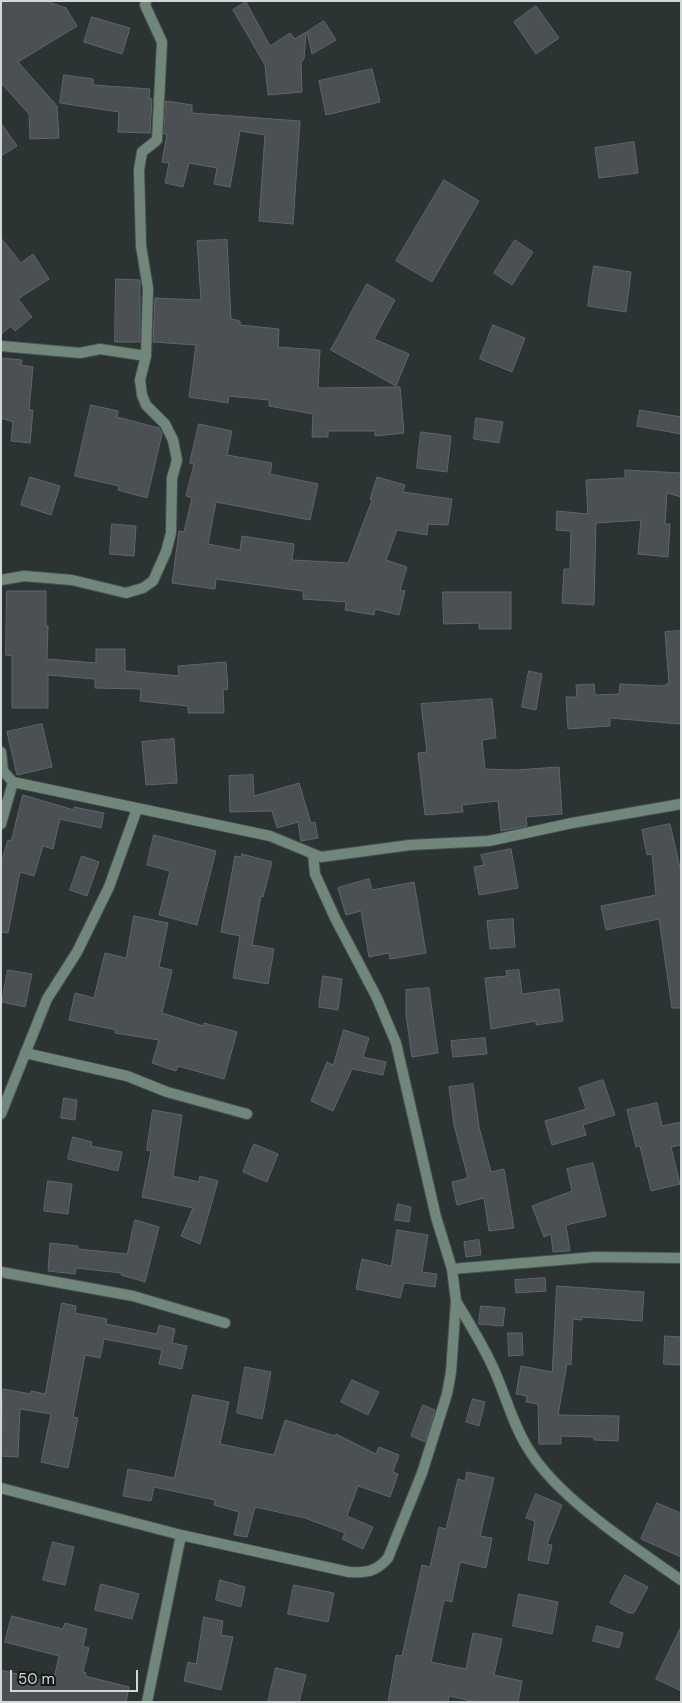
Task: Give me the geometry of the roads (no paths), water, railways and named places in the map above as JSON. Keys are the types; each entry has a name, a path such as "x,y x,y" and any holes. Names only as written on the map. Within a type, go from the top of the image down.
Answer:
{"street":[{"path":"1,580 24,576 72,580 126,593 142,588 153,581 162,565 171,533 170,500 177,460 173,440 165,424 146,405 142,395 140,380 146,356 148,288 141,246 139,170 142,152 157,140 162,42 145,5 146,1"},
{"path":"1,346 80,353 100,348 146,356"},
{"path":"1,752 3,771 13,782 270,836 321,857 410,846 489,841 572,823 681,804"},
{"path":"1,824 13,782"},
{"path":"1,1114 47,999 77,952 109,887 137,809"},
{"path":"1,1488 180,1535 349,1572 370,1572 379,1568 388,1558 422,1473 447,1394 451,1372 456,1301 452,1270 436,1217 396,1043 377,998 335,918 315,874 313,854"},
{"path":"25,1053 127,1076 167,1092 247,1114"},
{"path":"452,1270 595,1257 681,1258"},
{"path":"1,1272 133,1296 225,1323"},
{"path":"456,1301 491,1363 518,1429 541,1468 557,1486 578,1503 681,1580"},
{"path":"147,1702 180,1535"}]}
